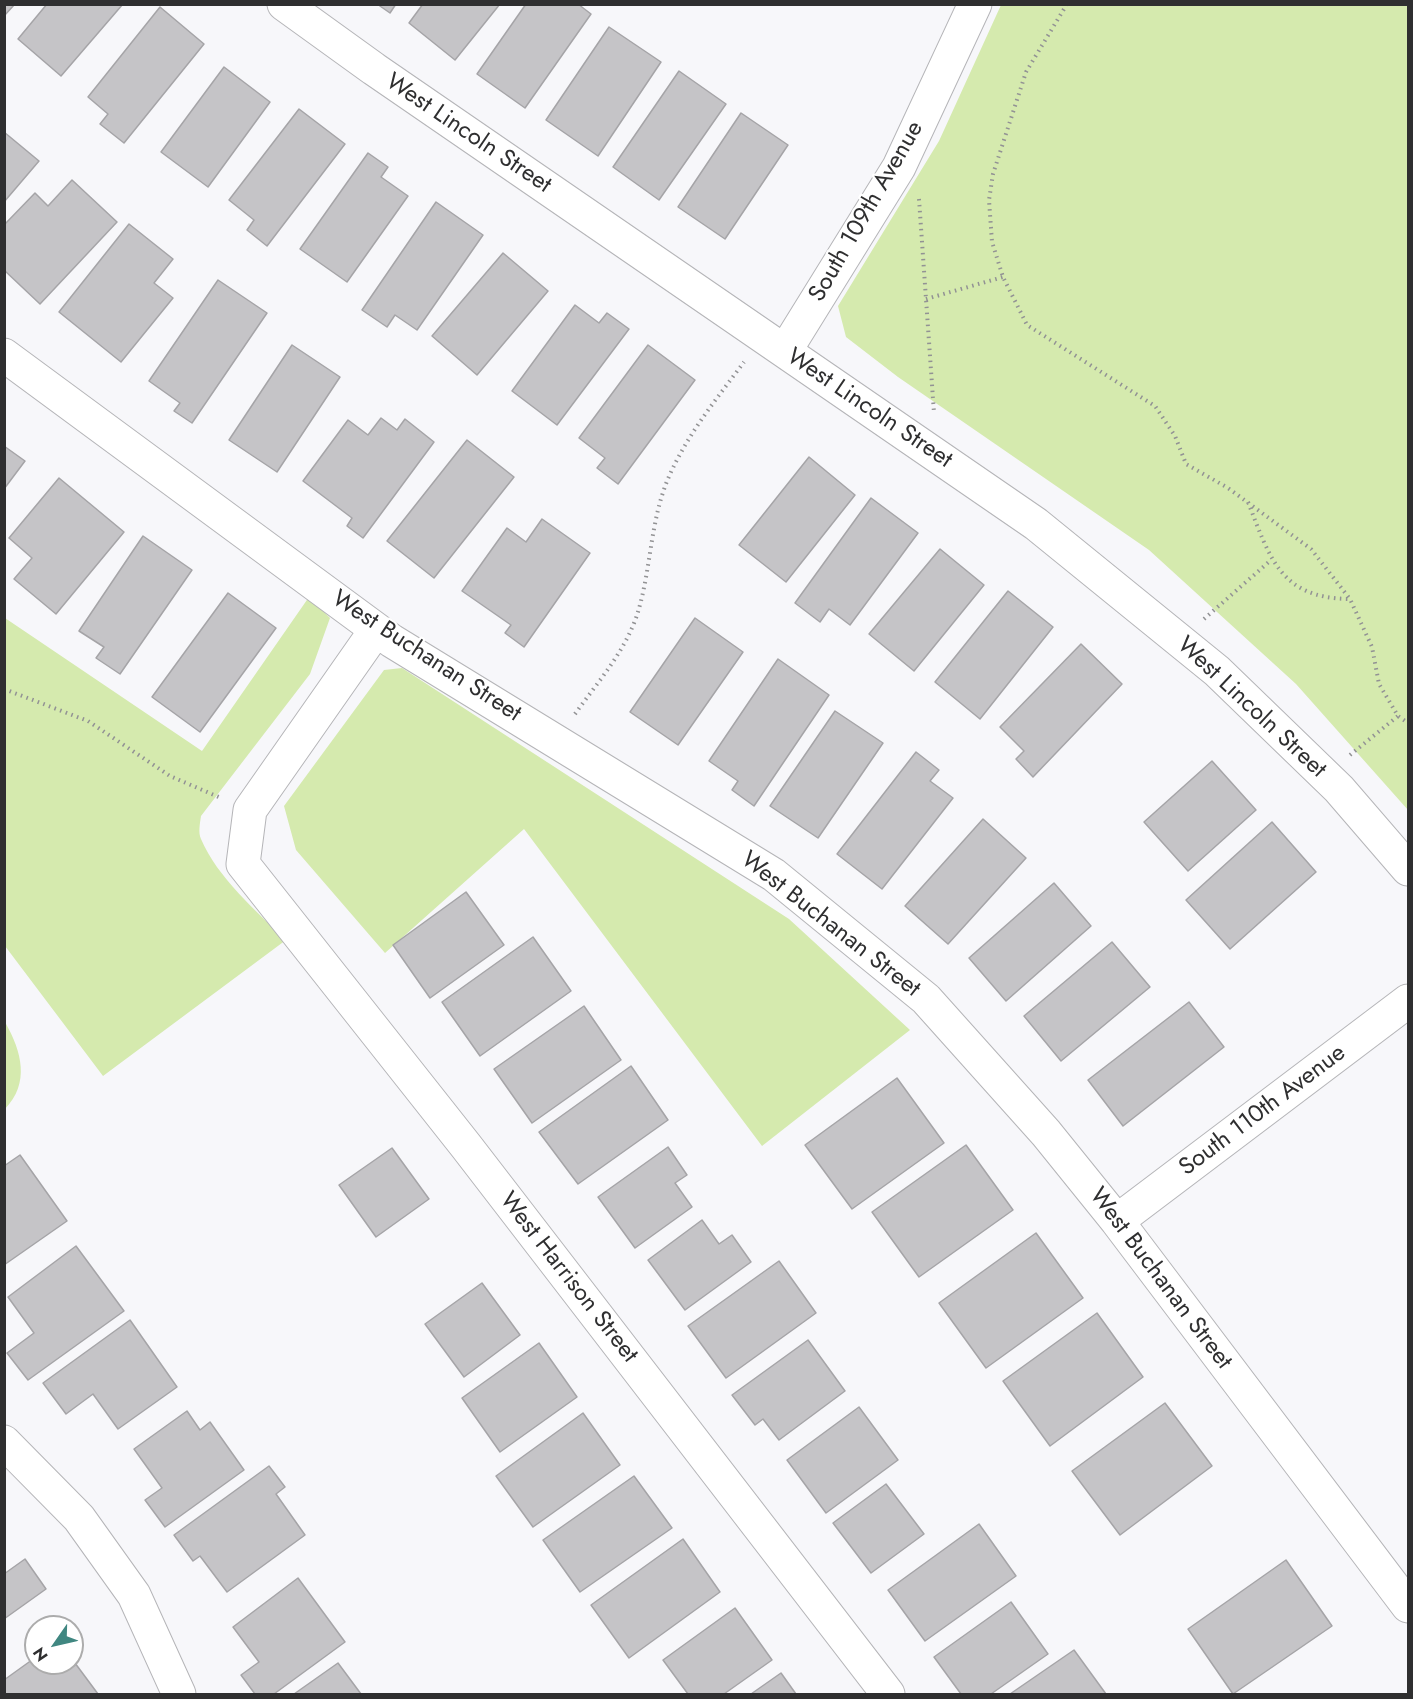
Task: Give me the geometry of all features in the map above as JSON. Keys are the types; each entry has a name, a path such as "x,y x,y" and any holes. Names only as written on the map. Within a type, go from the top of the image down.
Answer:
{"street":[{"name":"West Lincoln Street","path":"284,4 383,76 1036,524 1216,671 1324,775 1408,869"},
{"name":"South 109th Avenue","path":"774,344 899,167 975,4"},
{"name":"West Buchanan Street","path":"4,355 376,630 774,875 926,999 1039,1125 1117,1221 1408,1606"},
{"path":"250,810 376,630"},
{"name":"West Harrison Street","path":"250,810 243,864 474,1155 888,1695"},
{"name":"South 110th Avenue","path":"1117,1221 1408,1000"},
{"path":"4,1442 79,1518 134,1594 179,1695"}],"path":[{"path":"1067,4 1026,72 993,174 989,200 992,242 1003,278 1027,325 1155,406 1175,435 1186,464 1248,502 1311,549 1350,599 1372,647 1379,684 1398,716 1408,723"},
{"path":"919,192 937,455"},
{"path":"926,299 1003,278"},
{"path":"555,741 623,647 636,616 656,514 671,473 695,427 774,344"},
{"path":"1248,502 1271,560 1288,580 1323,598 1350,599"},
{"path":"1179,641 1271,560"},
{"path":"4,688 88,721 170,776 250,810"},
{"path":"1324,775 1398,716"}],"green space":[{"path":"1001,5 1408,5 1408,810 1296,684 1149,550 898,377 846,337 838,306 939,141"},
{"path":"309,597 330,618 310,674 201,816 200,828 200,837 217,867 251,906 286,940 103,1076 5,946 5,618 202,751"},
{"path":"402,668 789,919 910,1030 762,1146 524,829 385,953 296,850 284,806 384,670"},
{"path":"5,1022 16,1045 21,1067 18,1089 5,1109"}],"building":[{"path":"4,4 15,4 4,16"},
{"path":"47,4 123,4 61,76 18,39"},
{"path":"377,4 396,4 390,13"},
{"path":"423,4 500,4 455,60 409,23"},
{"path":"526,4 578,4 591,14 525,108 477,74"},
{"path":"160,7 204,44 124,143 100,124 108,114 88,97"},
{"path":"609,27 661,62 598,156 546,120"},
{"path":"224,67 270,102 208,187 161,152"},
{"path":"679,71 726,104 659,200 613,167"},
{"path":"299,109 345,144 267,246 247,230 254,220 229,200"},
{"path":"741,113 788,145 725,239 678,207"},
{"path":"4,132 39,161 4,202"},
{"path":"368,153 388,167 381,177 408,196 347,282 300,249"},
{"path":"72,180 117,222 40,304 4,270 4,225 35,193 48,206"},
{"path":"436,202 483,235 417,330 395,315 387,327 362,310"},
{"path":"129,224 173,259 154,283 173,298 121,362 59,312"},
{"path":"503,253 548,291 477,375 432,336"},
{"path":"218,280 267,313 192,423 174,411 180,403 149,381"},
{"path":"575,305 599,323 607,313 629,329 557,425 512,391"},
{"path":"292,345 340,377 277,472 229,440"},
{"path":"648,345 695,380 618,484 597,468 605,458 579,438"},
{"path":"381,418 397,430 405,419 434,442 363,538 347,526 352,518 303,481 348,420 368,435"},
{"path":"467,440 514,477 434,578 387,541"},
{"path":"4,446 25,461 4,489"},
{"path":"809,457 855,495 786,582 739,545"},
{"path":"59,478 124,532 56,614 14,579 32,558 9,538"},
{"path":"871,498 918,533 850,625 829,609 820,622 795,603"},
{"path":"542,519 590,553 524,647 505,633 511,625 462,591 507,528 526,542"},
{"path":"143,536 192,570 120,674 96,658 104,647 79,631"},
{"path":"940,549 984,585 914,671 869,634"},
{"path":"1008,591 1053,627 980,719 935,682"},
{"path":"228,593 276,628 200,732 152,697"},
{"path":"695,618 743,652 678,745 630,712"},
{"path":"1081,644 1122,684 1033,777 1016,759 1024,751 1000,727"},
{"path":"778,659 829,695 754,806 732,790 738,781 709,761"},
{"path":"835,711 883,743 818,838 770,806"},
{"path":"916,752 939,770 930,781 953,798 882,889 837,854"},
{"path":"1212,761 1256,810 1188,871 1144,822"},
{"path":"983,819 1026,858 948,944 905,906"},
{"path":"1272,822 1316,872 1230,949 1186,900"},
{"path":"1054,883 1091,926 1006,1001 969,958"},
{"path":"466,892 504,945 430,998 393,945"},
{"path":"533,937 571,991 480,1056 442,1002"},
{"path":"1112,942 1150,987 1061,1061 1024,1016"},
{"path":"1189,1002 1224,1047 1123,1126 1088,1080"},
{"path":"584,1006 621,1060 532,1123 494,1069"},
{"path":"631,1066 668,1120 578,1184 539,1132"},
{"path":"897,1078 944,1143 852,1209 805,1145"},
{"path":"966,1145 1013,1210 919,1277 872,1212"},
{"path":"668,1147 687,1175 675,1183 692,1207 635,1248 598,1197"},
{"path":"392,1148 429,1199 376,1237 339,1185"},
{"path":"20,1155 67,1221 4,1265 4,1166"},
{"path":"702,1220 719,1244 732,1235 751,1262 685,1310 648,1260"},
{"path":"1036,1233 1083,1298 986,1368 939,1303"},
{"path":"76,1246 124,1311 28,1380 7,1353 34,1333 8,1297"},
{"path":"779,1261 816,1313 726,1378 688,1326"},
{"path":"482,1283 520,1335 464,1377 425,1324"},
{"path":"1097,1313 1143,1377 1050,1446 1003,1381"},
{"path":"130,1320 177,1387 118,1429 93,1394 66,1414 43,1383"},
{"path":"808,1340 845,1391 779,1440 763,1419 755,1425 732,1395"},
{"path":"539,1343 577,1397 500,1452 462,1398"},
{"path":"1165,1403 1212,1466 1120,1535 1072,1471"},
{"path":"859,1407 898,1460 826,1513 787,1460"},
{"path":"187,1411 200,1430 210,1422 244,1470 165,1527 145,1500 162,1488 134,1449"},
{"path":"583,1413 620,1465 533,1527 496,1476"},
{"path":"269,1466 285,1487 276,1494 305,1535 227,1592 200,1556 193,1561 174,1535"},
{"path":"634,1476 672,1528 580,1592 543,1540"},
{"path":"886,1484 924,1534 871,1573 833,1523"},
{"path":"979,1524 1016,1576 925,1641 888,1590"},
{"path":"683,1539 720,1592 629,1658 591,1605"},
{"path":"25,1559 46,1589 4,1619 4,1574"},
{"path":"1286,1560 1332,1626 1233,1694 1188,1629"},
{"path":"298,1578 345,1642 274,1694 255,1694 241,1675 259,1662 233,1627"},
{"path":"1011,1602 1048,1654 991,1694 961,1694 934,1657"},
{"path":"735,1608 772,1660 724,1694 688,1694 663,1660"},
{"path":"1074,1650 1106,1694 1010,1694"},
{"path":"338,1663 361,1694 294,1694"},
{"path":"24,1666 24,1675 84,1675 98,1694 4,1694 4,1680"},
{"path":"781,1673 796,1694 751,1694"}]}
